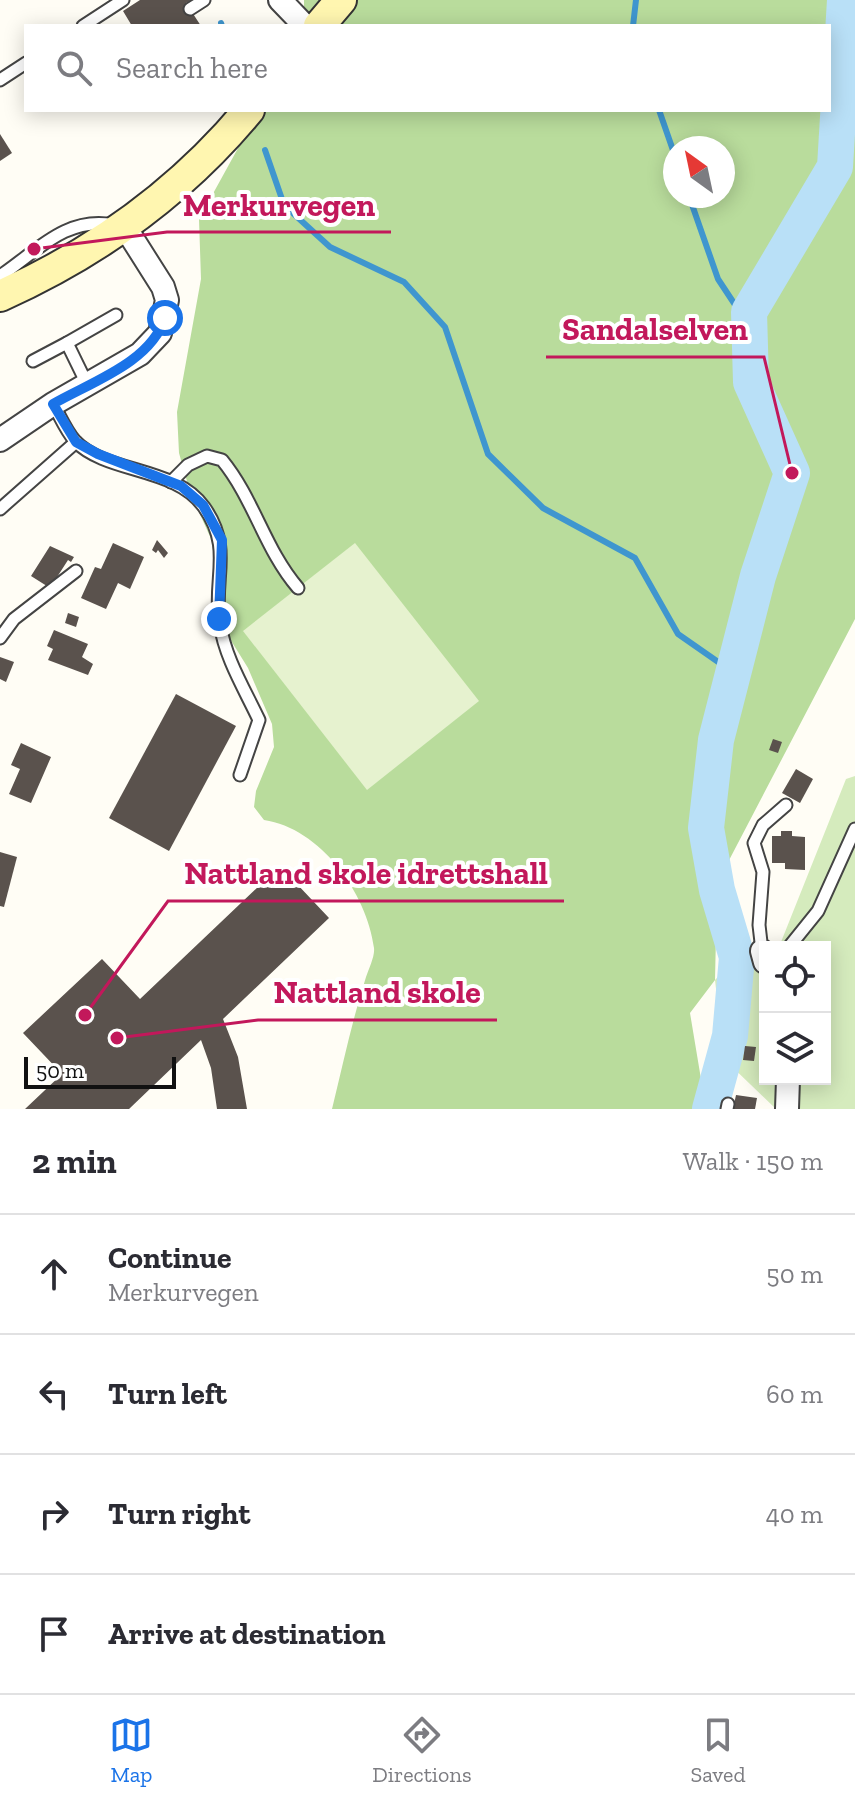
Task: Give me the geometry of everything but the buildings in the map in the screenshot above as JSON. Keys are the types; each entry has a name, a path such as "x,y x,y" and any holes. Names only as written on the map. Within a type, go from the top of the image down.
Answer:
{"main road":[{"path":"321,24 341,0"},
{"path":"0,296 67,263 125,227 191,173 247,112"}],"street":[{"path":"280,0 303,24"},
{"path":"0,440 53,404 140,354 160,333 167,300 163,287 125,227"},
{"path":"787,1109 788,1085"}],"lane":[{"path":"86,24 123,0"},
{"path":"190,9 204,0"},
{"path":"0,80 24,64"},
{"path":"0,276 59,232 98,222 125,227"},
{"path":"33,361 116,315"},
{"path":"67,343 87,384"},
{"path":"53,404 76,442 98,454 181,486 203,505 222,540 219,619 223,641 259,720 240,775"},
{"path":"0,509 76,442"},
{"path":"171,482 188,465 207,456 222,460 256,516 280,567 298,588"},
{"path":"0,638 14,619 76,571"},
{"path":"761,941 759,925 763,872 754,843 763,825 786,805"},
{"path":"794,941 818,911 855,829"}],"green space":[{"path":"304,0 855,0 855,619 726,866 717,890 715,980 690,1013 701,1079 721,1109 332,1109 374,948 362,906 337,866 304,836 264,820 254,807 256,791 274,747 272,724 248,668 222,626 212,541 190,492 179,453 177,412 201,279 199,219 258,112 831,112 831,24 299,24 304,13"},
{"path":"355,543 479,701 367,790 243,631"},
{"path":"855,776 855,1109 776,1109 724,1059 715,980 737,957 752,959 759,955 759,1085 831,1085 831,941 781,941 846,779"}],"waterway":[{"path":"633,24 636,0"},
{"path":"710,1109 730,1036 737,957 717,890 706,828 716,740 758,576 792,473 751,382 749,312 835,167 845,0"},
{"path":"660,112 668,136"},
{"path":"265,150 284,205 330,247 404,282 445,327 488,454 543,508 635,558 678,634 734,673"},
{"path":"693,208 718,279 751,329"}],"place":[{"name":"Merkurvegen","path":"34,249"},
{"name":"Sandalselven","path":"792,473"},
{"name":"Nattland skole idrettshall","path":"85,1015"},
{"name":"Nattland skole","path":"117,1038"}],"route":[{"path":"165,318 160,333 140,354 53,404 76,442 98,454 181,486 203,505 222,540 219,619"}]}
